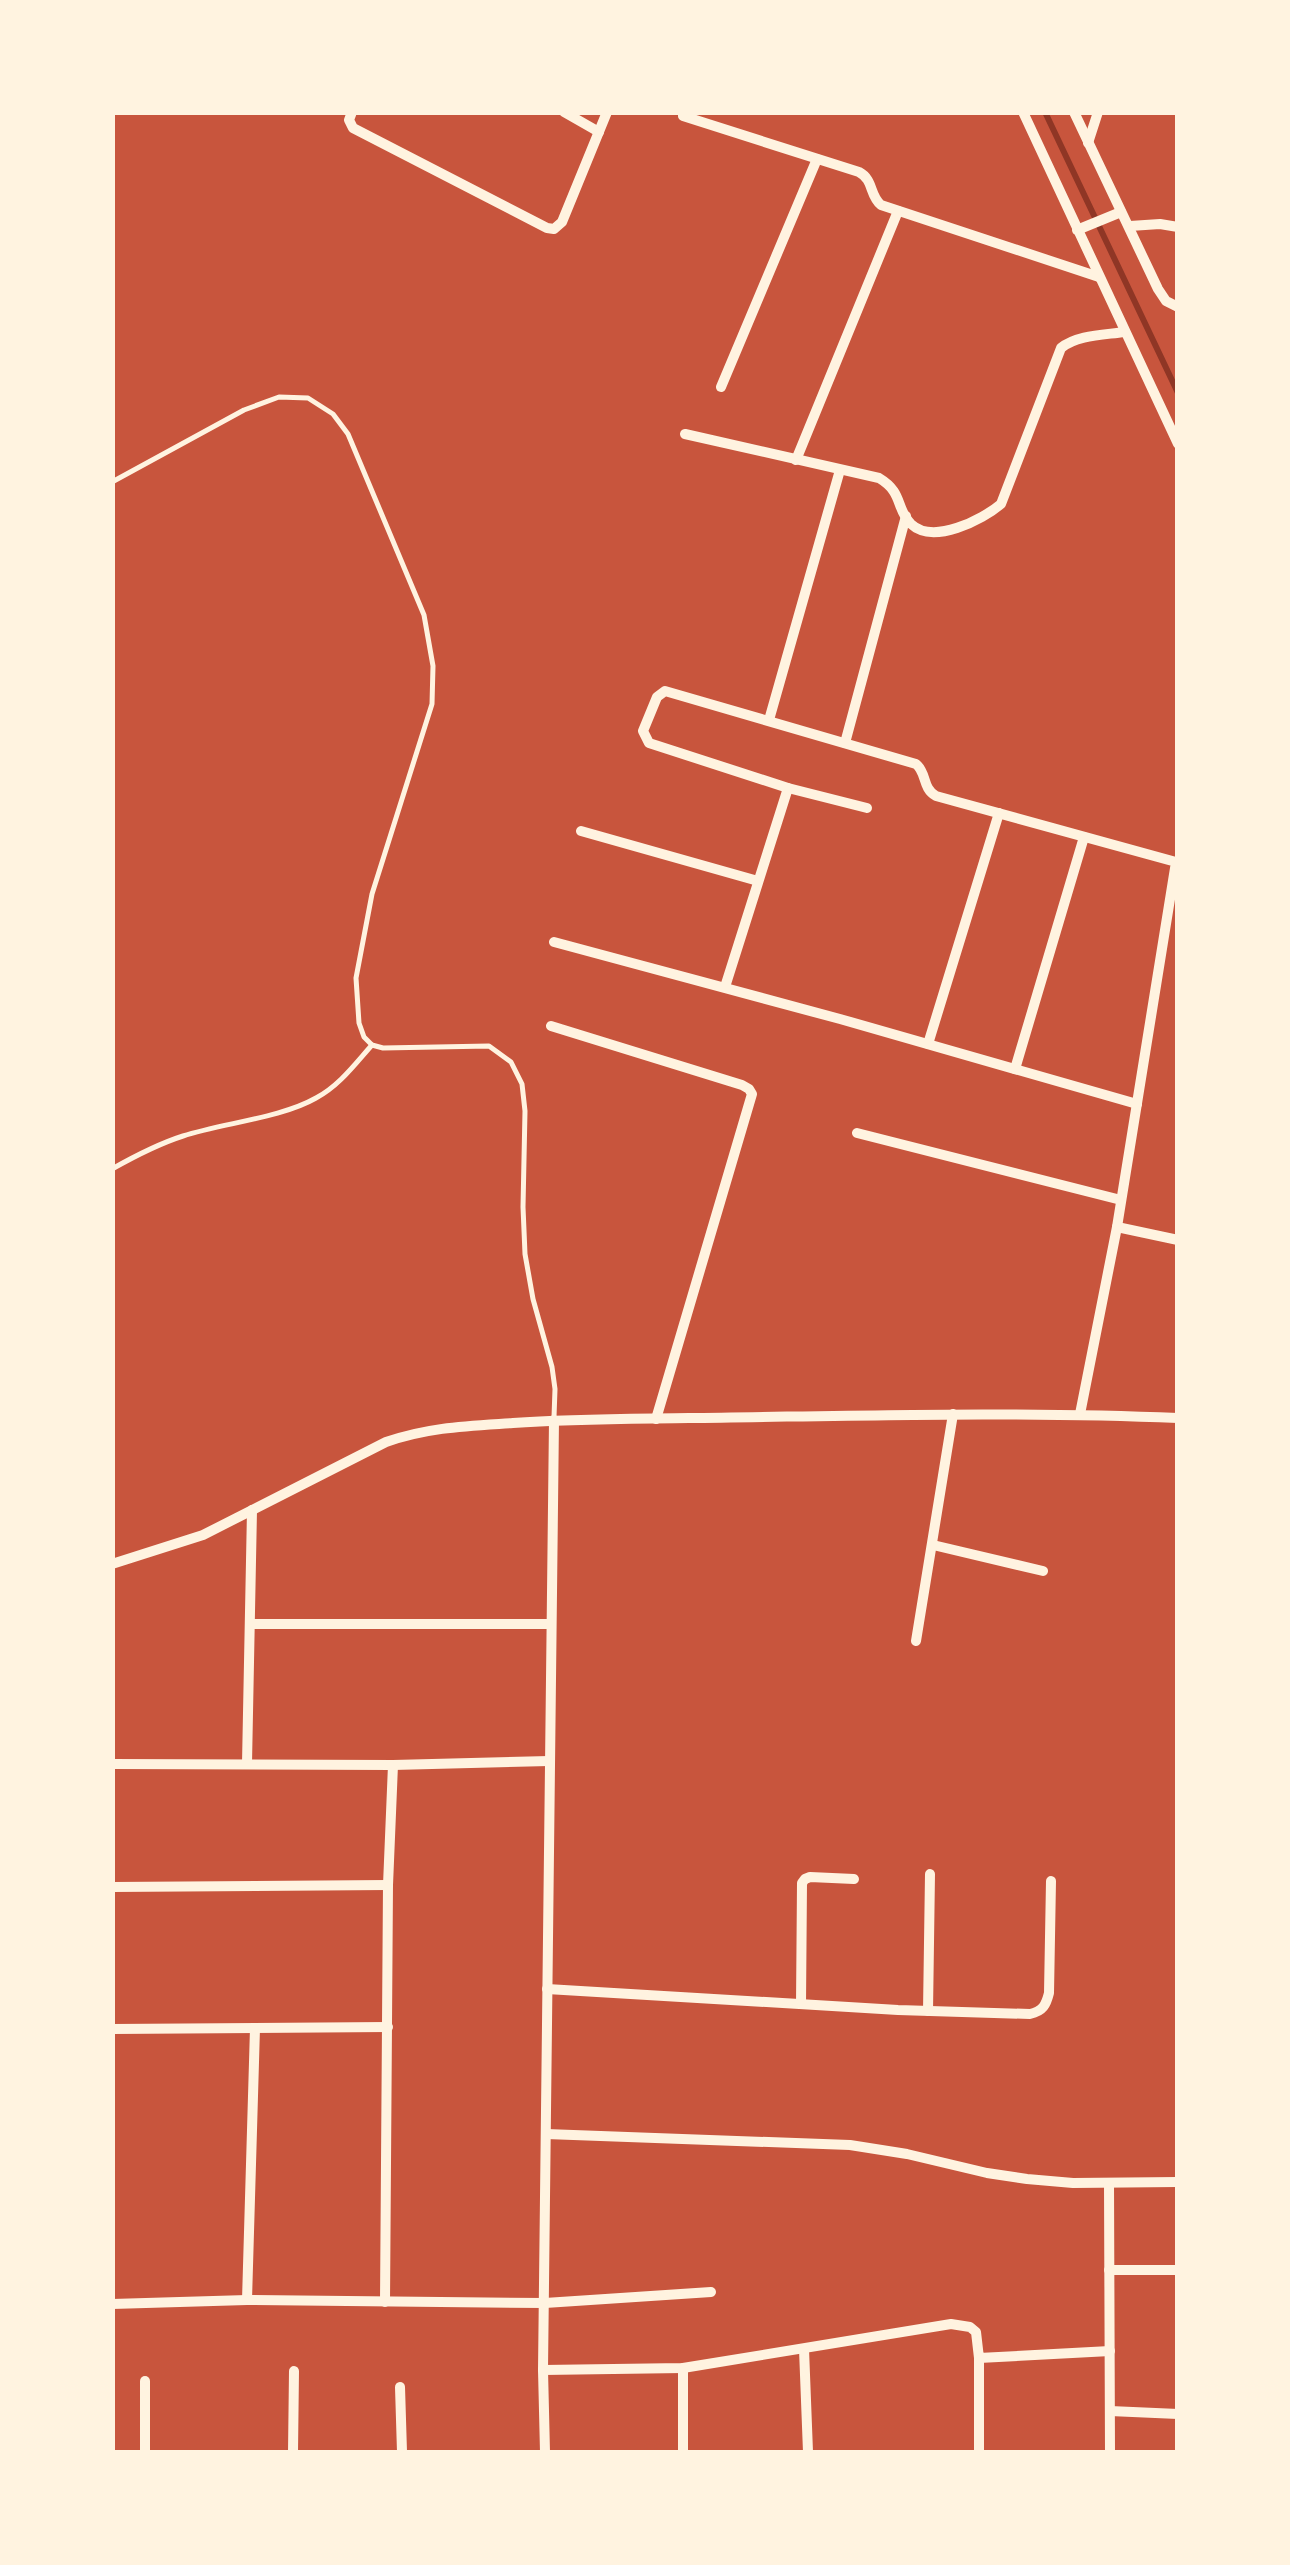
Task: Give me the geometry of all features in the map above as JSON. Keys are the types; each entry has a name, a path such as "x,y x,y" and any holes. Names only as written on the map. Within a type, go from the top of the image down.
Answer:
{"street":[{"path":"352,112 352,128 554,229 562,222 608,112"},
{"path":"564,112 600,132"},
{"path":"1023,112 1083,228 1099,277 1178,444"},
{"path":"1074,112 1158,289 1166,301 1178,307"},
{"path":"1088,143 1098,112"},
{"path":"683,116 866,176 881,205 1099,277"},
{"path":"721,387 817,159"},
{"path":"796,460 898,211"},
{"path":"1083,228 1121,212"},
{"path":"1130,226 1178,227"},
{"path":"685,434 879,478 897,494 913,526 926,532 942,532 972,523 1001,504 1061,348 1067,342 1124,332"},
{"path":"769,720 840,470"},
{"path":"845,742 906,516"},
{"path":"867,808 788,788 649,743 643,732 657,697 666,691 916,764 932,794 1177,862 1122,1200 1080,1414"},
{"path":"725,987 788,788"},
{"path":"928,1044 999,813"},
{"path":"581,831 758,881"},
{"path":"1015,1069 1084,837"},
{"path":"554,942 1137,1104"},
{"path":"551,1026 742,1085 752,1094 656,1419"},
{"path":"857,1133 1122,1200"},
{"path":"1117,1228 1178,1240"},
{"path":"916,1641 953,1414"},
{"path":"112,1564 203,1534 386,1442 418,1431 554,1420 953,1414 1178,1418"},
{"path":"544,2452 554,1420"},
{"path":"246,1764 252,1510"},
{"path":"933,1545 1044,1571"},
{"path":"250,1624 551,1624"},
{"path":"112,1764 549,1761"},
{"path":"385,2302 388,1885 394,1765"},
{"path":"928,2011 930,1874"},
{"path":"801,2004 802,1883 810,1877 854,1879"},
{"path":"548,1989 928,2011 1040,2012 1049,1993 1052,1881"},
{"path":"112,1887 388,1885"},
{"path":"247,2300 255,2028"},
{"path":"112,2029 388,2028"},
{"path":"546,2134 850,2145 1028,2179 1178,2182"},
{"path":"1109,2183 1110,2452"},
{"path":"1109,2270 1178,2270"},
{"path":"112,2304 247,2300 545,2303 712,2292"},
{"path":"543,2370 683,2368 962,2324 976,2332 980,2452"},
{"path":"804,2348 808,2452"},
{"path":"979,2358 1110,2350"},
{"path":"683,2368 683,2452"},
{"path":"293,2452 294,2371"},
{"path":"145,2381 145,2452"},
{"path":"400,2387 402,2452"},
{"path":"1110,2411 1178,2414"}],"lane":[{"path":"112,482 244,410 278,396 308,398 333,414 348,434 424,615 434,666 432,704 372,894 356,978 358,1023 364,1037 382,1048 489,1046 511,1062 522,1084 526,1254 556,1389 554,1420"},
{"path":"112,1169 150,1148 183,1136 301,1106 320,1097 372,1044"}],"waterway":[{"path":"1045,112 1178,393"}]}
